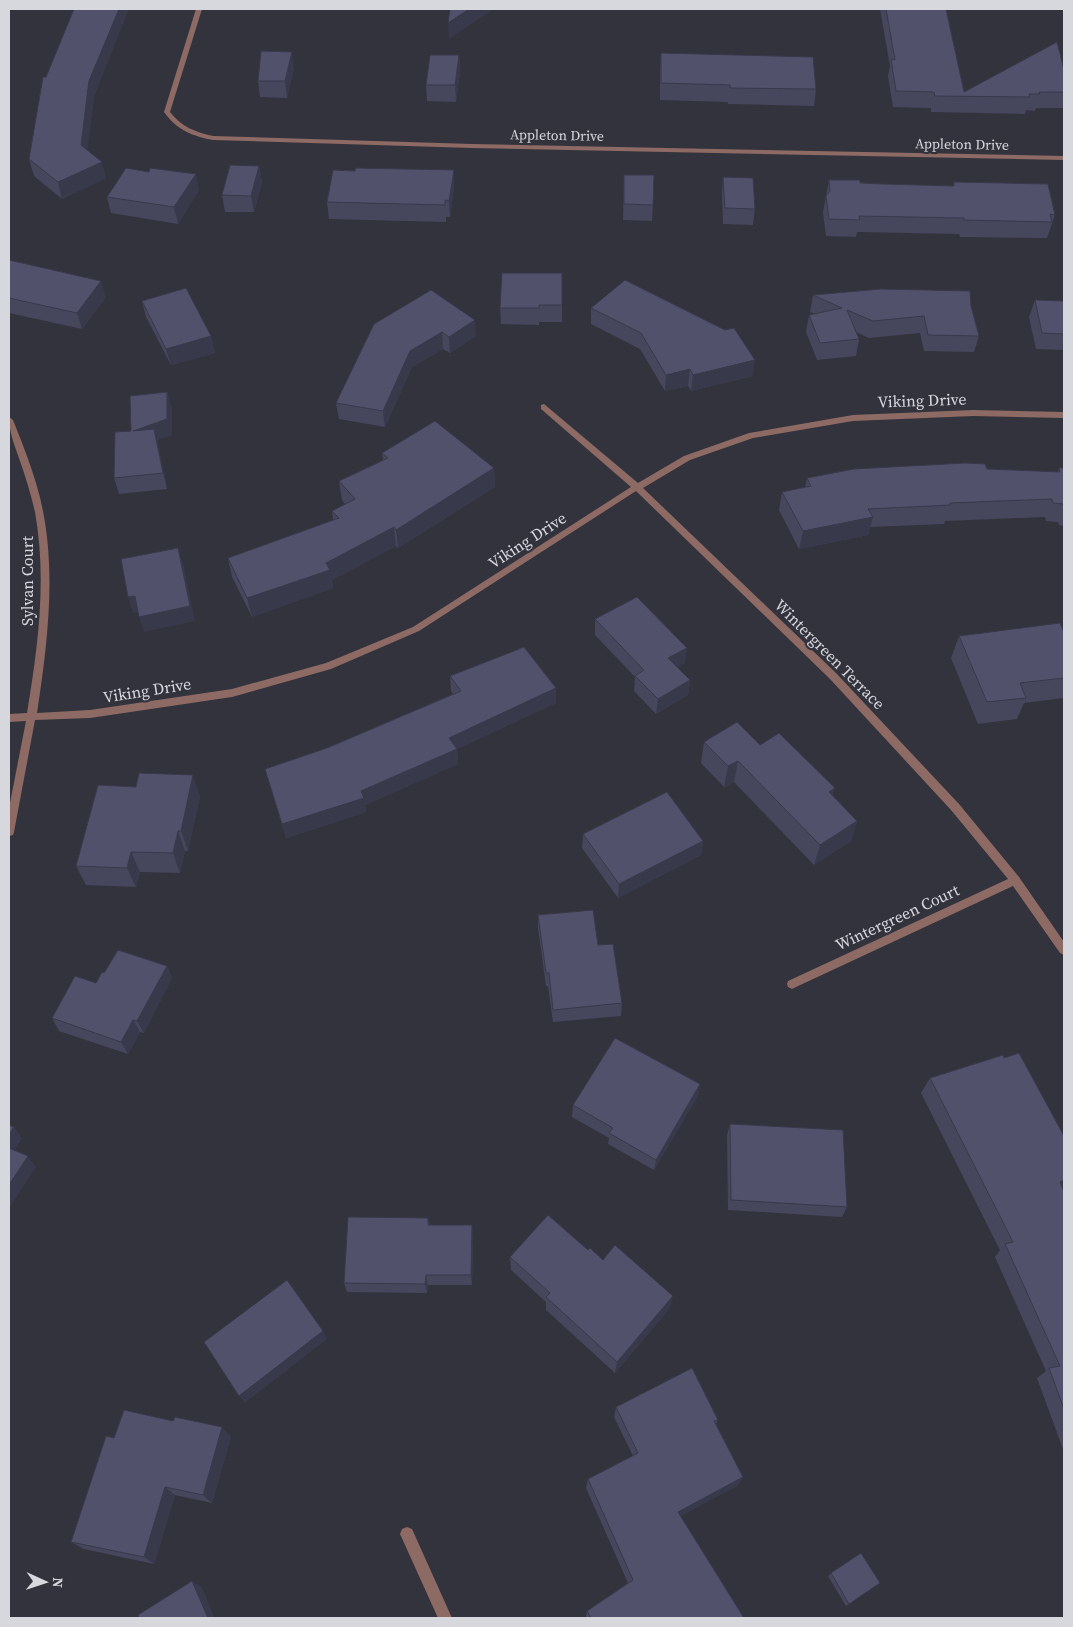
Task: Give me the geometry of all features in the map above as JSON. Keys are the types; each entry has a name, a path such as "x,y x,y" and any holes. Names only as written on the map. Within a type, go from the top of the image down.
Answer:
{"street":[{"name":"Appleton Drive","path":"200,9 167,112 176,125 190,134 213,138 462,146 1064,158"},
{"name":"Wintergreen Terrace","path":"544,407 637,487 833,676 952,804 1015,880 1064,950"},
{"name":"Viking Drive","path":"9,718 90,714 232,693 328,666 416,629 637,487 687,458 752,436 801,425 853,418 963,413 1064,415"},
{"name":"Sylvan Court","path":"9,420 31,478 41,524 45,572 43,624 30,716 9,832"},
{"name":"Wintergreen Court","path":"792,984 1015,880"},
{"path":"407,1534 445,1618"}],"building":[{"path":"74,9 119,9 89,81 81,145 102,162 58,182 29,159 43,77 46,77"},
{"path":"450,9 469,9 448,23"},
{"path":"886,9 946,9 964,92 1057,42 1064,70 1064,92 1039,92 1040,94 1029,94 1030,97 935,96 934,92 896,91 891,59 895,60"},
{"path":"261,51 292,52 285,81 258,81"},
{"path":"661,53 813,57 816,89 730,88 730,85 661,83"},
{"path":"430,55 459,55 455,85 426,85"},
{"path":"230,165 259,166 251,196 222,195"},
{"path":"126,168 149,172 150,168 196,174 174,207 107,197"},
{"path":"356,168 454,170 449,201 445,200 445,205 327,202 333,170 355,171"},
{"path":"624,175 654,175 653,205 624,204"},
{"path":"723,177 753,178 755,209 725,208"},
{"path":"829,180 860,180 860,183 954,186 954,182 1048,184 1055,215 1050,214 1052,222 859,216 860,220 829,219 826,196 830,191"},
{"path":"9,260 101,281 77,313 9,298"},
{"path":"502,273 562,273 562,305 539,305 539,308 500,308"},
{"path":"625,280 725,330 734,328 755,360 693,375 690,369 666,375 641,333 591,308"},
{"path":"186,288 211,336 166,349 142,301"},
{"path":"881,289 970,291 971,306 979,336 928,335 924,316 873,321 847,310 859,339 820,343 809,315 842,308 813,295"},
{"path":"431,290 475,320 449,337 442,332 410,351 383,411 336,403 374,324"},
{"path":"1035,300 1064,301 1064,334 1042,333"},
{"path":"167,392 167,419 133,431 154,429 163,473 114,478 115,432 131,431 130,396"},
{"path":"435,421 494,468 396,530 394,527 326,563 330,570 247,598 228,558 339,518 332,511 355,499 339,481 388,458 382,453"},
{"path":"965,463 985,464 987,469 1060,472 1059,468 1064,468 1064,504 1053,503 1052,499 950,503 950,505 868,509 873,517 803,531 782,492 811,486 807,478 854,469"},
{"path":"178,548 190,606 139,617 135,596 128,597 121,559"},
{"path":"637,597 687,648 668,658 690,680 658,699 635,676 644,670 595,619"},
{"path":"1060,623 1064,632 1064,678 1020,683 1026,698 987,702 959,636"},
{"path":"524,647 556,688 449,738 457,749 361,791 364,798 282,824 265,769 327,748 461,691 450,676"},
{"path":"737,722 760,745 779,733 835,788 829,792 857,821 820,845 738,761 728,766 704,742"},
{"path":"139,773 193,775 181,831 178,831 173,853 131,852 127,868 76,866 98,785 136,787"},
{"path":"667,792 703,841 619,884 583,834"},
{"path":"593,910 598,945 613,944 622,1003 553,1010 549,973 546,973 538,915"},
{"path":"118,950 167,966 137,1021 133,1020 121,1042 52,1018 75,976 96,983"},
{"path":"615,1038 700,1084 656,1160 609,1133 613,1128 573,1105"},
{"path":"1019,1053 1064,1136 1064,1180 1060,1182 1064,1192 1064,1409 1049,1368 1060,1366 1005,1244 1013,1242 930,1078 1003,1055 1004,1058"},
{"path":"730,1124 843,1130 847,1207 731,1200"},
{"path":"9,1125 14,1127 9,1135"},
{"path":"9,1148 28,1156 9,1185"},
{"path":"548,1215 588,1250 590,1248 603,1260 615,1245 673,1296 617,1362 546,1297 550,1293 510,1257"},
{"path":"348,1217 428,1218 428,1225 472,1225 471,1275 426,1275 425,1284 344,1283"},
{"path":"287,1280 323,1331 239,1396 204,1342"},
{"path":"692,1368 718,1420 714,1421 743,1477 678,1512 744,1618 591,1618 587,1611 633,1580 588,1479 638,1453 616,1407"},
{"path":"124,1410 173,1421 175,1417 222,1427 203,1495 165,1487 144,1557 71,1542 106,1436 114,1438"},
{"path":"861,1553 880,1583 849,1604 831,1573"},
{"path":"192,1581 208,1618 139,1618 138,1615"}]}
